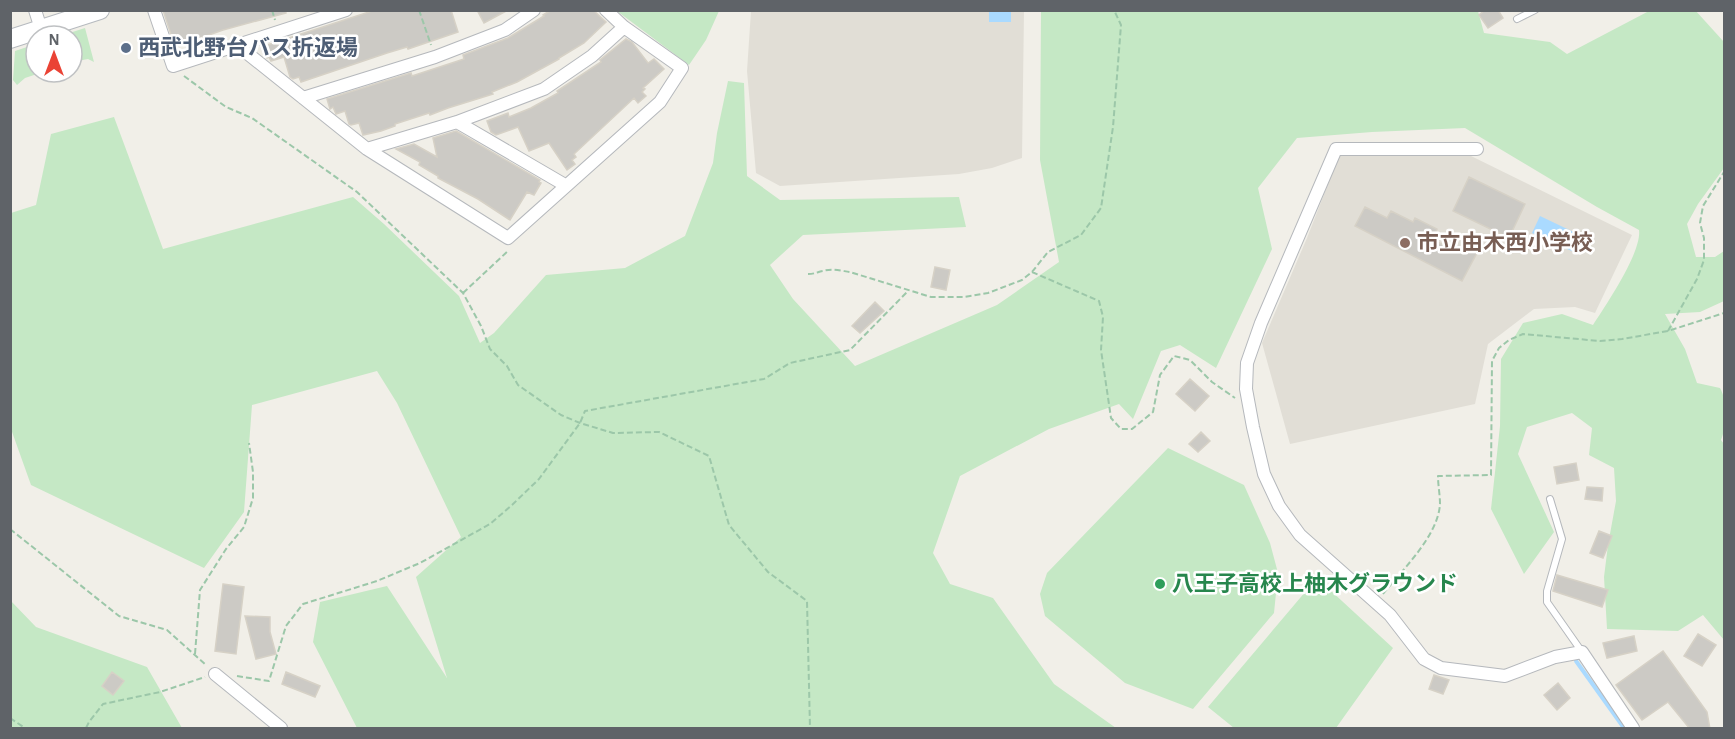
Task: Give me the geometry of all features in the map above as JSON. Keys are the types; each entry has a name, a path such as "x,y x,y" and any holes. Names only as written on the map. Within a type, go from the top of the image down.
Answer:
{"street":[{"path":"57,24 100,10"},
{"path":"154,10 172,66 346,10"},
{"path":"303,98 435,57 505,30 534,10"},
{"path":"237,45 367,149 508,238 660,102 682,68 624,27 606,10"},
{"path":"367,149 457,122 544,89 592,56 624,27"},
{"path":"457,122 565,185"},
{"path":"1477,149 1336,149 1261,323 1247,363 1246,389 1264,474 1279,506 1300,535 1389,615 1424,658 1442,668 1505,676 1556,657 1582,652 1633,729"},
{"path":"215,674 281,729"}],"lane":[{"path":"1517,19 1535,10"},
{"path":"1550,499 1562,539 1547,591 1547,602 1582,652"}],"path":[{"path":"419,10 435,57"},
{"path":"808,274 825,270 850,272 930,297 964,297 987,293 1022,280 1032,272 1048,252 1081,235 1101,208 1113,127 1121,25 1114,10"},
{"path":"172,66 226,107 252,118 357,192 463,293 490,348 507,366 518,385 561,415 580,423 613,433 659,432 710,456 729,525 768,572 807,601 810,729"},
{"path":"1668,331 1704,260 1704,238 1700,223 1703,206 1725,172"},
{"path":"463,293 516,243 515,232"},
{"path":"1032,272 1099,301 1103,317 1101,350 1111,418 1121,429 1132,429 1153,412 1160,375 1174,356 1190,360 1212,382 1250,409"},
{"path":"86,729 103,704 160,692 215,674 269,681 285,627 303,604 377,581 420,563 490,524 539,479 580,423 585,411 764,379 790,363 850,350 908,291"},
{"path":"1376,603 1424,543 1436,521 1440,504 1438,476 1491,475 1492,361 1499,348 1509,340 1523,334 1600,341 1622,339 1668,331 1725,313"},
{"path":"195,654 200,590 226,549 244,527 253,498 254,472 249,443"},
{"path":"10,529 118,616 167,630 215,674"},
{"path":"10,718 25,729"}],"shaded area":[{"path":"751,11 1024,11 1022,158 992,168 959,174 780,186 756,173 747,71"},
{"path":"1469,155 1632,235 1595,313 1575,307 1534,309 1488,344 1475,404 1290,444 1262,343 1339,156"}],"green space":[{"path":"1695,10 1724,42 1724,168 1698,204 1687,224 1696,257 1715,257 1724,251 1724,301 1700,312 1665,314 1685,349 1697,383 1720,388 1723,394 1725,421 1721,440 1724,444 1724,640 1703,615 1678,631 1607,629 1604,577 1616,501 1614,468 1589,455 1592,428 1572,413 1527,427 1518,454 1554,532 1524,574 1491,509 1500,426 1501,359 1523,323 1562,314 1593,325 1629,264 1635,251 1639,230 1465,128 1297,138 1258,188 1272,249 1216,368 1180,345 1161,351 1133,419 1119,404 1049,429 960,476 933,553 950,584 993,598 1054,684 1116,728 357,728 313,642 320,602 387,586 447,678 416,577 461,537 397,403 377,371 252,405 244,512 204,568 31,485 11,429 11,213 36,205 51,134 114,117 163,249 353,197 459,296 480,343 494,333 546,275 625,268 685,236 713,163 728,81 744,83 747,176 780,200 959,197 966,227 803,235 770,265 793,299 855,366 997,305 1059,262 1040,160 1041,11 1478,11 1484,33 1550,42 1567,54 1649,11"},
{"path":"617,11 719,11 706,40 689,65"},
{"path":"85,28 94,62 84,60"},
{"path":"24,48 24,79 17,85 13,80 15,51"},
{"name":"八王子高校上柚木グラウンド","path":"1168,448 1244,485 1270,543 1278,573 1274,613 1193,709 1125,683 1045,616 1040,594 1047,573"},
{"name":"八王子高校上柚木グラウンド","path":"1317,578 1393,648 1336,728 1234,728 1208,707"},
{"path":"10,600 36,627 147,667 182,728 11,728"}],"water":[{"path":"989,11 1011,11 1011,22 989,22"},
{"path":"1540,216 1584,237 1576,253 1532,233"}],"building":[{"path":"163,10 285,10 286,13 223,30 175,47"},
{"path":"375,10 451,10 458,32 301,82 299,77 293,79 290,77 284,57 271,61 269,57 264,56 261,47"},
{"path":"477,10 508,10 484,23"},
{"path":"551,10 593,10 606,22 584,43 559,59 517,82 492,92 493,94 395,124 381,131 363,135 359,123 349,124 345,111 336,114 333,107 330,109 327,99 464,59 463,55 508,38"},
{"path":"1485,10 1498,10 1503,18 1488,28 1479,15"},
{"path":"626,39 632,42 648,63 654,59 664,69 643,88 645,89 642,92 646,96 638,103 634,98 574,154 576,157 572,160 575,164 567,170 549,143 529,151 518,127 496,135 491,132 487,121 508,113 509,117 558,93 557,91 601,62 600,60"},
{"path":"456,131 540,180 541,183 534,195 527,192 510,220 478,199 438,178 419,165 420,162 396,149 414,144 437,157 433,138"},
{"path":"1469,177 1525,204 1509,238 1453,211"},
{"path":"1365,207 1387,218 1391,211 1413,222 1415,218 1437,229 1433,240 1463,254 1467,247 1478,251 1462,281 1355,226"},
{"path":"935,267 950,270 946,290 931,287"},
{"path":"875,302 884,311 860,333 852,326"},
{"path":"1190,379 1209,396 1195,411 1176,394"},
{"path":"1201,432 1210,441 1198,452 1189,444"},
{"path":"1576,463 1579,480 1557,484 1554,467"},
{"path":"1587,487 1603,488 1602,501 1585,499"},
{"path":"1599,531 1612,536 1603,558 1590,553"},
{"path":"1557,575 1608,590 1602,607 1553,591"},
{"path":"223,584 244,587 236,654 215,651"},
{"path":"245,616 270,617 270,632 276,654 256,659"},
{"path":"1698,634 1716,645 1702,666 1684,656"},
{"path":"1634,636 1637,651 1607,658 1603,643"},
{"path":"1663,651 1707,712 1710,729 1690,729 1668,702 1642,720 1616,685"},
{"path":"112,672 124,681 113,695 102,686"},
{"path":"286,672 320,686 315,697 282,684"},
{"path":"1434,675 1449,680 1443,694 1429,689"},
{"path":"1558,683 1570,698 1557,710 1544,695"}],"waterway":[{"path":"1576,661 1624,728"}],"place":[{"name":"西武北野台バス折返場","path":"126,48"},
{"name":"市立由木西小学校","path":"1405,243"},
{"name":"八王子高校上柚木グラウンド","path":"1160,584"}]}
